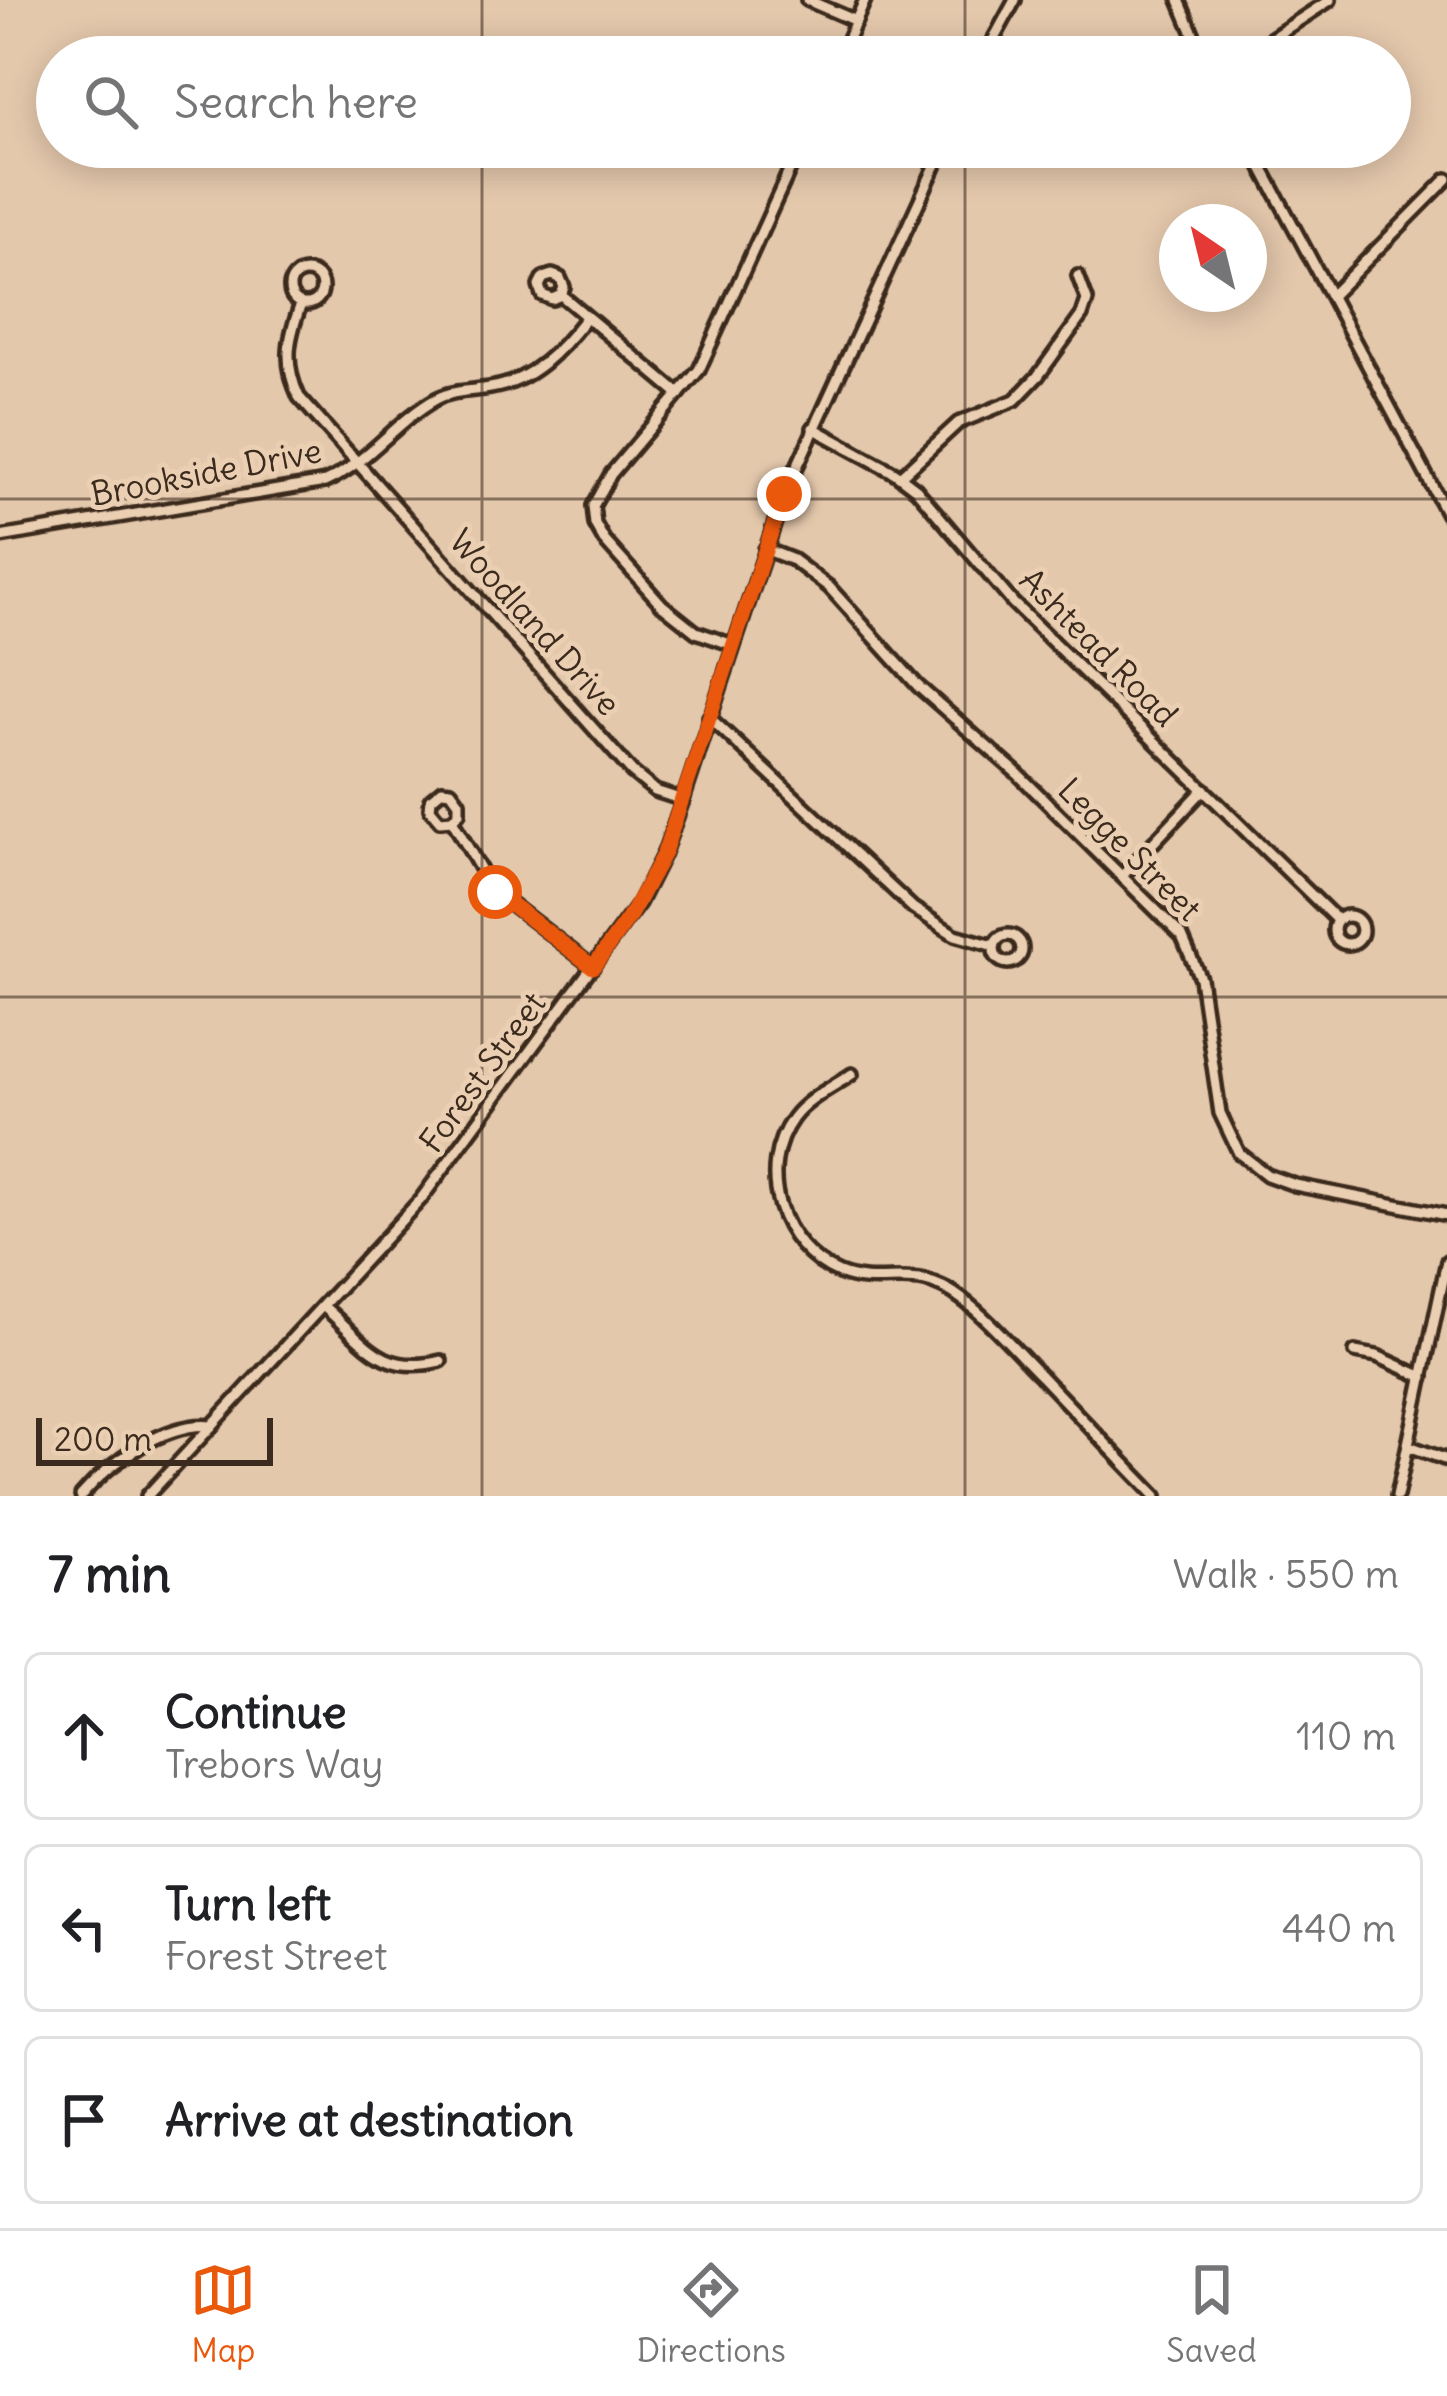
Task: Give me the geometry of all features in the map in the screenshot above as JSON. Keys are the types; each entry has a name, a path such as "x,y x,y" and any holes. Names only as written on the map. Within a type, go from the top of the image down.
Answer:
{"street":[{"path":"807,0 856,21"},
{"path":"849,36 865,0"},
{"path":"995,36 1015,0"},
{"path":"1179,0 1194,36"},
{"path":"1275,36 1330,0"},
{"path":"733,645 696,632 670,613 604,540 593,518 601,487 707,354 791,168"},
{"name":"Forest Street","path":"147,1496 428,1190 628,919 654,875 683,800 765,549 813,428 934,168"},
{"path":"1262,168 1447,514"},
{"path":"1332,295 1447,178"},
{"path":"901,476 958,423 1015,400 1038,376 1082,315 1087,301 1078,276"},
{"path":"561,296 679,394"},
{"name":"Woodland Drive","path":"302,304 290,333 286,361 299,397 632,772 655,791 683,800"},
{"name":"Brookside Drive","path":"0,537 319,484 356,465 435,400 525,376 566,344 585,319"},
{"name":"Ashtead Road","path":"813,428 901,476 1013,603 1337,920"},
{"name":"Legge Street","path":"765,549 793,560 829,587 918,686 999,756 1170,922 1192,954 1218,1106 1240,1153 1268,1174 1294,1185 1447,1215"},
{"path":"710,717 913,908 945,930 994,946"},
{"path":"1123,875 1204,789"},
{"path":"452,820 495,892 593,967"},
{"path":"852,1074 805,1106 782,1138 776,1190 795,1238 839,1273 931,1280 957,1295 1156,1496"},
{"path":"1397,1496 1447,1261"},
{"path":"323,1306 396,1366 441,1361"},
{"path":"1354,1352 1377,1356 1423,1377"},
{"path":"81,1496 105,1468 125,1455 176,1433 212,1426"},
{"path":"1409,1446 1447,1460"}],"route":[{"path":"495,892 593,967 618,935 664,853 784,494"}]}
